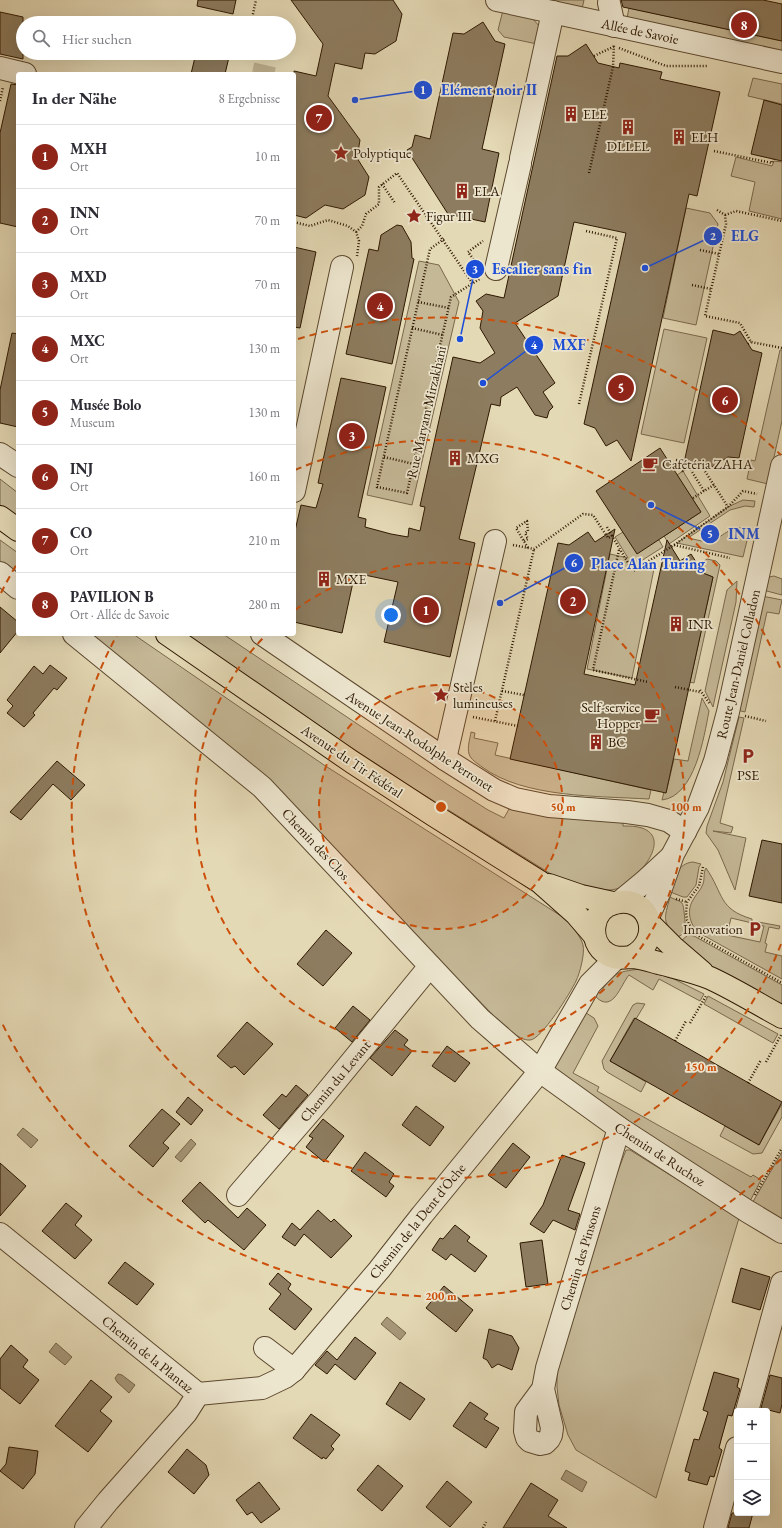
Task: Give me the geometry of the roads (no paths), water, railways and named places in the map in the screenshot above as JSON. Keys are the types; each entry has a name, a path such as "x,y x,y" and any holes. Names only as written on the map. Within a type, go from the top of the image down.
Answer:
{"main road":[{"path":"0,517 16,529"},
{"name":"Avenue du Tir Fédéral","path":"170,636 352,762 540,882 576,914 595,939"},
{"name":"Avenue du Tir Fédéral","path":"540,882 581,896 617,902"},
{"path":"708,986 649,921 637,905 630,902 617,902 606,906 600,912 594,927 595,939 601,950 608,955 663,964 708,986 782,1017"},
{"path":"624,958 638,954 644,948 650,937 649,921"}],"street":[{"name":"Allée de Savoie","path":"497,0 553,12 614,36 782,62"},
{"path":"609,3 614,36"},
{"path":"496,269 553,12"},
{"path":"296,483 349,264"},
{"path":"0,454 16,465"},
{"name":"Route Jean-Daniel Colladon","path":"649,921 673,854 698,808 717,755 728,712 782,466"},
{"path":"445,760 495,541"},
{"path":"0,573 16,586"},
{"name":"Chemin des Clos","path":"76,636 262,787 480,1019 540,1072"},
{"name":"Avenue Jean-Rodolphe Perronet","path":"266,636 445,760 494,790 515,799 549,806 648,815 669,821 684,832"},
{"name":"Route Jean-Daniel Colladon","path":"617,902 644,882 673,854"},
{"name":"Chemin de la Dent d'Oche","path":"198,1394 262,1388 285,1377 294,1370 379,1270 422,1215 540,1072 590,984 596,956 595,939"},
{"name":"Chemin de la Dent d'Oche","path":"590,984 624,958"},
{"name":"Chemin du Levant","path":"238,1194 321,1099 430,966"},
{"name":"Chemin de Ruchoz","path":"540,1072 619,1128 782,1232"},
{"name":"Chemin des Pinsons","path":"543,1389 547,1368 619,1128"},
{"name":"Chemin de la Plantaz","path":"0,1234 198,1394 186,1413 86,1528"},
{"path":"748,1408 782,1283"},
{"path":"265,1348 294,1370"},
{"path":"715,1528 734,1459"}],"tunnel":[{"path":"263,72 265,65"}],"place":[{"name":"PAVILION B","path":"744,25"},
{"name":"Elément noir II","path":"355,100"},
{"name":"ELE","path":"571,114"},
{"name":"CO","path":"319,118"},
{"name":"DLLEL","path":"628,127"},
{"name":"ELH","path":"679,137"},
{"name":"Polyptique","path":"341,153"},
{"name":"ELA","path":"462,191"},
{"name":"Figur III","path":"414,216"},
{"name":"ELG","path":"645,268"},
{"name":"MXC","path":"380,306"},
{"name":"Escalier sans fin","path":"460,339"},
{"name":"MXF","path":"483,383"},
{"name":"Musée Bolo","path":"621,388"},
{"name":"INJ","path":"725,400"},
{"name":"MXD","path":"352,436"},
{"name":"MXG","path":"455,458"},
{"name":"Cafétéria ZAHA","path":"650,464"},
{"name":"INM","path":"651,505"},
{"name":"MXE","path":"324,579"},
{"name":"INN","path":"573,601"},
{"name":"Place Alan Turing","path":"500,603"},
{"name":"MXH","path":"426,610"},
{"name":"INR","path":"676,624"},
{"name":"Stèles lumineuses","path":"441,695"},
{"name":"Self-service Hopper","path":"652,715"},
{"name":"BC","path":"596,742"},
{"name":"PSE","path":"748,756"},
{"name":"Innovation","path":"755,929"}]}
